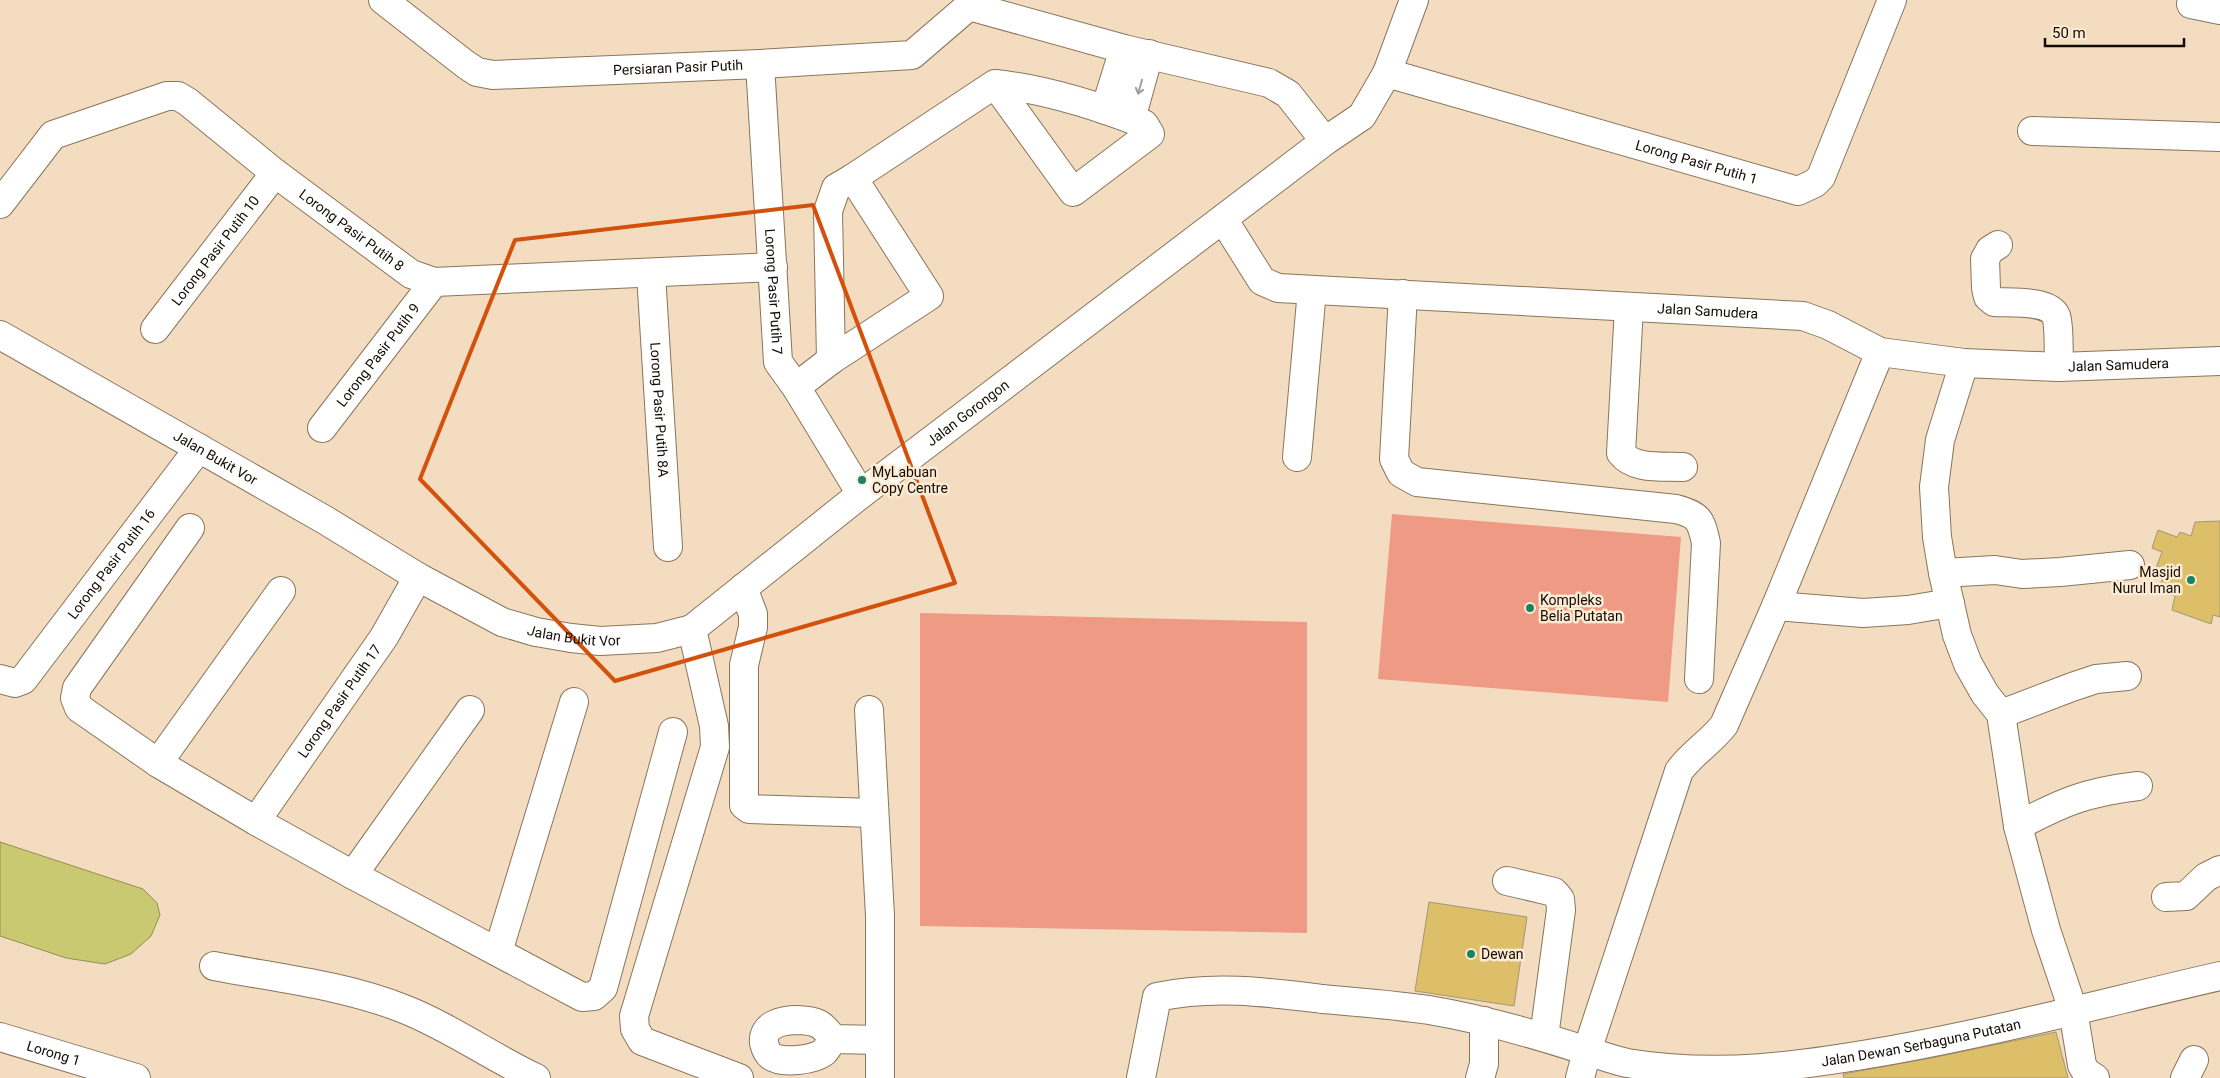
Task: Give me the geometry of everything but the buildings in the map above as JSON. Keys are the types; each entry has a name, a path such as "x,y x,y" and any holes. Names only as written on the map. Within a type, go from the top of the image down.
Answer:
{"street":[{"name":"Persiaran Pasir Putih","path":"383,0 465,64 477,72 493,75 760,64 912,55 972,3"},
{"name":"Jalan Gorongon","path":"692,629 861,494 1325,141 1362,116 1387,73 1414,0"},
{"name":"Lorong Pasir Putih 1","path":"1387,73 1798,191 1815,183 1821,177 1886,1"},
{"path":"972,3 1136,51 1269,83 1288,94 1325,141"},
{"path":"2192,4 2220,10"},
{"path":"1105,110 1136,51"},
{"path":"1131,119 1136,51"},
{"name":"Lorong Pasir Putih 7","path":"760,64 774,330 778,362 796,387 861,494"},
{"path":"831,360 828,211 836,188 994,84 1018,86 1105,110 1144,124 1150,134 1074,192 994,84"},
{"name":"Lorong Pasir Putih 8","path":"0,204 53,135 168,96 178,96 188,102 275,173 411,274 434,282 651,274 772,267"},
{"path":"2032,131 2102,135 2220,137"},
{"name":"Lorong Pasir Putih 10","path":"154,329 275,173"},
{"path":"796,387 831,360 929,296 853,178"},
{"name":"Jalan Samudera","path":"1223,218 1262,281 1278,288 1803,316 1828,325 1880,352 1964,363 2059,367 2220,362"},
{"path":"1998,245 1990,250 1986,259 1986,288 1988,297 1994,302 2042,305 2051,309 2056,317 2059,367"},
{"name":"Lorong Pasir Putih 8A","path":"651,274 668,547"},
{"name":"Lorong Pasir Putih 9","path":"322,428 434,282"},
{"path":"1297,457 1312,290"},
{"path":"1403,294 1394,459 1401,473 1418,482 1676,509 1694,514 1702,526 1706,543 1698,679"},
{"path":"1629,308 1621,452 1628,461 1640,464 1683,467"},
{"name":"Jalan Bukit Vor","path":"0,335 325,520 418,577 502,622 536,632 600,641 657,638 692,629"},
{"path":"1580,1078 1587,1051 1679,771 1690,756 1716,736 1724,725 1776,606 1880,352"},
{"path":"1964,363 1940,440 1934,487 1937,537 1943,573 1957,635 1968,664 1985,694 2001,714 2018,826 2046,930 2073,1010 2082,1064 2086,1072 2095,1078"},
{"name":"Lorong Pasir Putih 16","path":"11,679 198,448"},
{"path":"190,528 77,688 75,698 79,708 158,763 256,821 582,998 594,996 603,988 673,732"},
{"path":"1943,573 1995,570 2032,574 2130,565"},
{"name":"Lorong Pasir Putih 17","path":"256,821 384,637 418,577"},
{"path":"743,588 753,614 753,627 744,665 744,805 749,809 874,813"},
{"path":"158,763 282,591"},
{"path":"1776,606 1863,613 1908,610 1950,603"},
{"path":"692,629 714,726 715,746 634,1016 634,1029 642,1041 739,1078"},
{"path":"2001,714 2096,679 2127,676"},
{"path":"498,952 574,702"},
{"path":"353,875 470,710"},
{"path":"869,710 880,916 880,1078"},
{"path":"2018,826 2074,798 2103,790 2138,786"},
{"path":"2166,897 2186,896 2206,877 2220,870"},
{"path":"1507,881 1554,892 1560,899 1544,1037"},
{"path":"214,966 327,987 404,1009 536,1078"},
{"name":"Jalan Dewan Serbaguna Putatan","path":"1141,1078 1157,997 1178,992 1206,989 1252,991 1428,1010 1484,1021 1544,1037 1624,1062 1722,1074 1806,1065 1956,1038 2220,976"},
{"path":"1480,1078 1484,1064 1484,1021"},
{"name":"Lorong 1","path":"0,1037 136,1078"},
{"path":"832,1039 880,1040"}],"highlighted area":[{"path":"813,205 955,583 615,681 420,479 515,240"}],"shaded area":[{"name":"Kompleks Belia Putatan","path":"1392,514 1681,537 1668,702 1378,679"},
{"path":"920,613 1307,622 1307,933 920,926"},
{"path":"0,842 143,889 157,903 160,915 151,936 131,954 105,964 66,958 0,936"}],"place":[{"name":"MyLabuan Copy Centre","path":"862,480"},
{"name":"Masjid Nurul Iman","path":"2191,580"},
{"name":"Kompleks Belia Putatan","path":"1530,608"},
{"name":"Dewan","path":"1471,954"}]}
